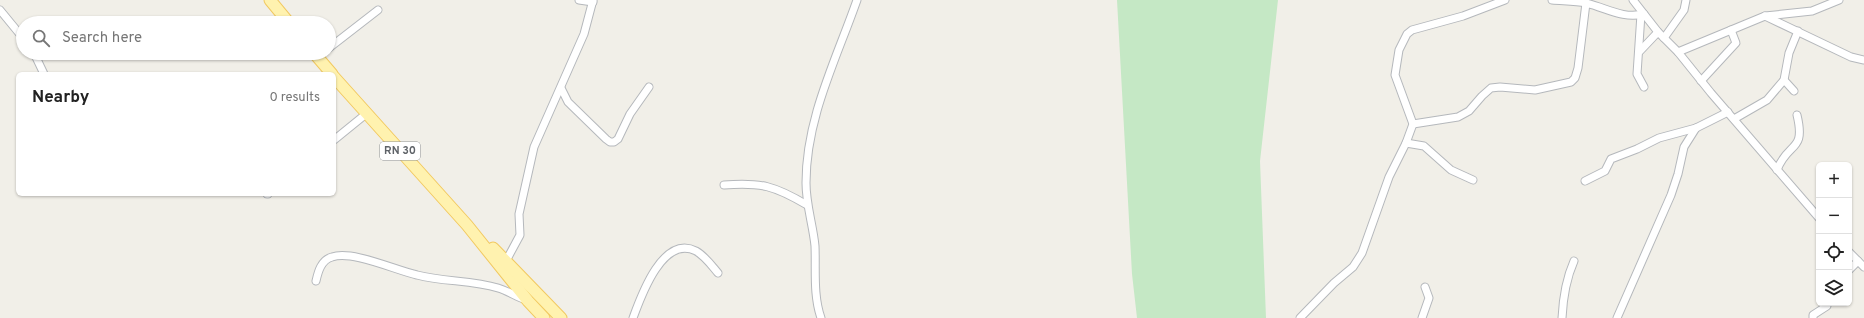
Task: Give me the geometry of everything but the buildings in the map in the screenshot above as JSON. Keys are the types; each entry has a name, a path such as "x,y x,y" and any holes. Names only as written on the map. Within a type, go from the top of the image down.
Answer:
{"main road":[{"path":"270,0 283,16"},
{"path":"322,60 331,72"},
{"name":"RN 30","path":"336,79 467,225 528,301 544,318"},
{"name":"RN 30","path":"467,225 506,261 561,318"}],"street":[{"path":"506,261 520,235 519,214 534,147 562,88 584,34 593,1 579,0"},
{"path":"821,318 816,294 814,233 807,205 806,183 808,157 814,119 857,0"},
{"path":"1300,318 1334,283 1353,267 1362,253 1388,177 1406,143 1413,124 1395,74 1399,50 1407,34 1412,30 1463,16 1505,0"},
{"path":"1552,0 1586,3 1618,14 1631,16 1642,14"},
{"path":"1633,0 1642,14 1678,52 1701,82 1816,215"},
{"path":"1664,38 1684,10 1686,0"},
{"path":"1678,52 1765,16 1812,11 1839,0"},
{"path":"1413,124 1458,117 1469,111 1491,88 1500,86 1535,90 1571,82 1575,78 1578,68 1586,3"},
{"path":"0,10 16,29"},
{"path":"336,43 378,10"},
{"path":"1642,14 1637,74 1644,87"},
{"path":"1765,16 1851,57 1864,60"},
{"path":"1701,82 1736,43 1731,30"},
{"path":"1640,51 1658,32"},
{"path":"1734,119 1767,100 1784,80 1789,53 1798,32"},
{"path":"37,60 43,72"},
{"path":"1784,80 1794,91"},
{"path":"562,88 568,102 606,139 610,142 614,142 618,139 630,114 650,87"},
{"path":"553,105 568,102"},
{"path":"1585,181 1605,171 1611,159 1637,149 1659,138 1696,128 1728,112"},
{"path":"336,138 366,114"},
{"path":"1777,170 1780,160 1798,143 1801,136 1797,115"},
{"path":"1617,318 1671,195 1678,174 1684,146 1696,128"},
{"path":"1406,143 1424,146 1451,170 1473,180"},
{"path":"724,185 757,183 773,187 790,194 807,205"},
{"path":"634,318 654,269 661,261 679,250 686,248 696,251 707,260 718,273"},
{"path":"316,281 318,272 323,263 330,257 341,255 364,259 417,275 498,288 528,301"},
{"path":"1852,255 1864,267"},
{"path":"1562,318 1563,299 1568,274 1574,261"},
{"path":"1852,267 1858,261"},
{"path":"1422,318 1429,298 1425,288"},
{"path":"1812,318 1813,315 1827,306"}],"green space":[{"path":"1117,0 1278,0 1260,161 1266,318 1137,318 1132,274"}]}
